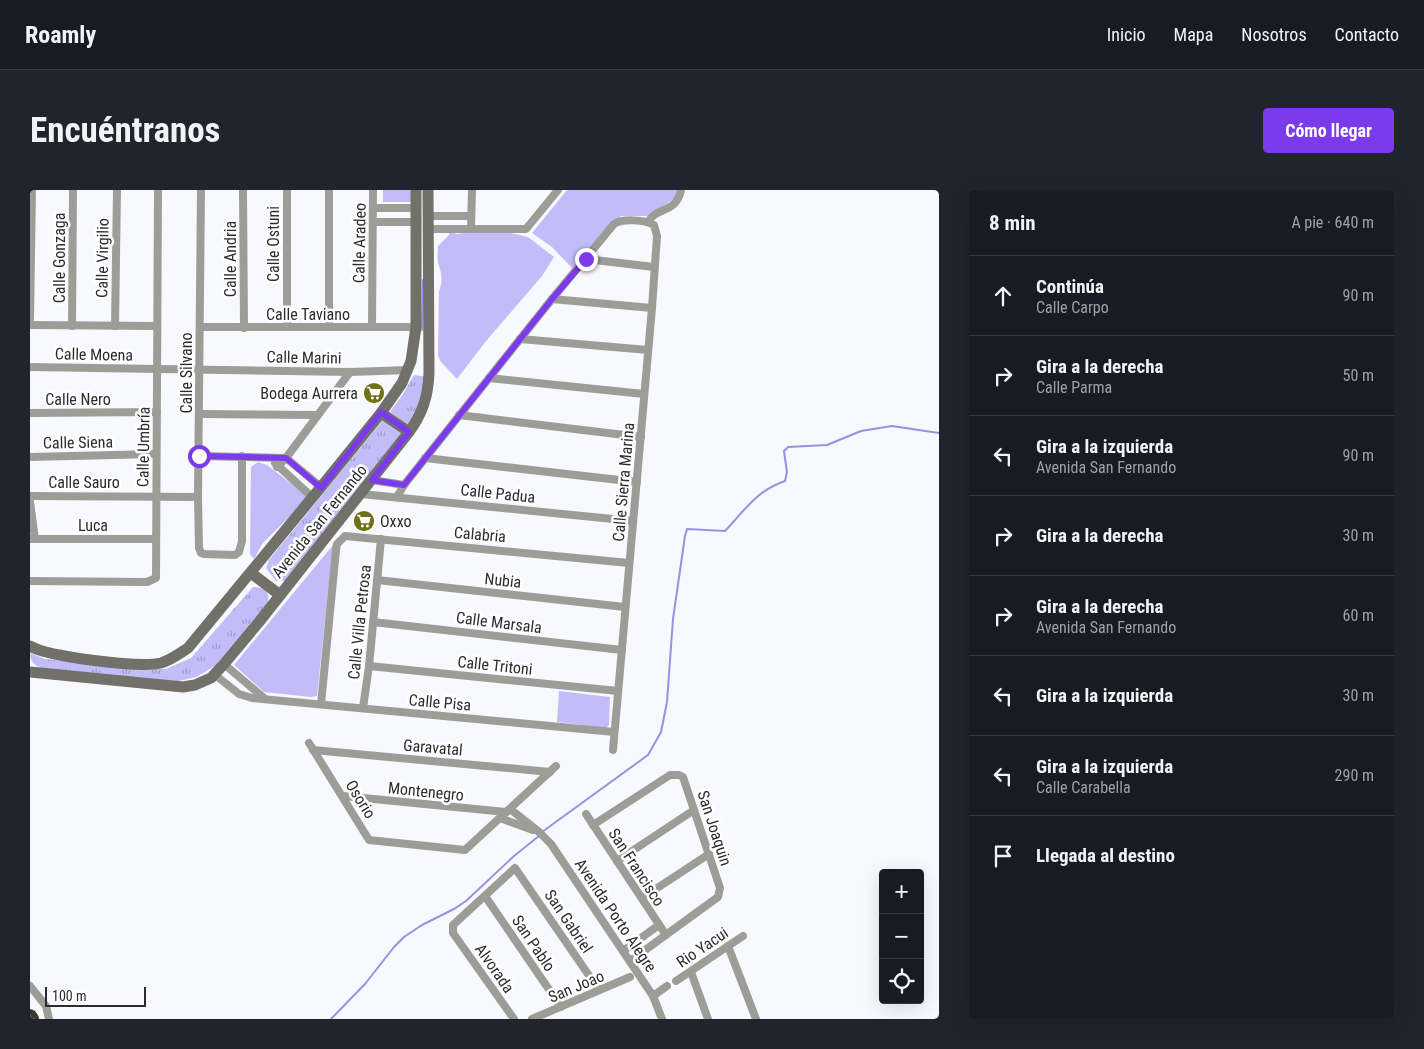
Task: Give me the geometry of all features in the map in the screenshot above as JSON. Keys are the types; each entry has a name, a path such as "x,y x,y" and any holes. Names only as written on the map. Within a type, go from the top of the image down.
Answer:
{"street":[{"path":"30,319 32,190"},
{"name":"Calle Gonzaga","path":"72,326 73,190"},
{"name":"Calle Virgilio","path":"115,326 117,190"},
{"name":"Calle Umbría","path":"30,581 147,582 156,578 158,190"},
{"name":"Calle Silvano","path":"201,190 198,497 199,548 201,553 235,555 240,550 242,456"},
{"name":"Calle Andria","path":"243,190 244,328"},
{"name":"Calle Ostuni","path":"287,190 287,327"},
{"path":"329,190 329,327"},
{"name":"Calle Aradeo","path":"372,327 373,190"},
{"name":"Avenida San Fernando","path":"30,646 41,651 63,656 144,665 160,663 173,658 188,648 321,488 397,391 408,370 416,327 416,190"},
{"name":"Avenida San Fernando","path":"30,671 183,687 204,681 224,664 372,480 409,432 423,410 428,391 428,190"},
{"path":"471,229 472,190"},
{"path":"428,229 526,229 558,190"},
{"path":"397,497 404,485 459,415 614,224 623,221 648,222 653,216 674,205 680,196 681,190"},
{"path":"373,208 416,208"},
{"path":"428,216 471,216"},
{"path":"374,222 416,222"},
{"name":"Calle Sierra Marina","path":"613,750 652,308 657,231 654,225 648,222"},
{"path":"586,259 654,267"},
{"path":"552,299 652,308"},
{"path":"30,325 157,326"},
{"name":"Calle Taviano","path":"200,327 416,327"},
{"path":"520,339 648,350"},
{"name":"Calle Moena","path":"30,367 200,370"},
{"name":"Calle Marini","path":"200,370 350,372 408,370"},
{"path":"278,467 350,372"},
{"path":"489,378 644,394"},
{"name":"Calle Nero","path":"30,413 157,412"},
{"path":"381,412 409,432"},
{"path":"200,414 317,415"},
{"path":"459,415 640,437"},
{"name":"Calle Siena","path":"30,457 156,454"},
{"path":"199,456 286,458 321,488"},
{"path":"271,457 278,467 312,497"},
{"path":"425,458 637,482"},
{"path":"372,480 404,485"},
{"name":"Calle Padua","path":"361,494 633,521"},
{"name":"Calle Sauro","path":"30,496 198,497"},
{"path":"30,502 32,539"},
{"name":"Calabria","path":"320,704 336,550 337,544 345,536 629,563"},
{"name":"Luca","path":"32,539 156,539"},
{"name":"Calle Villa Petrosa","path":"363,708 369,666 381,539"},
{"path":"251,573 280,596"},
{"name":"Nubia","path":"377,580 625,607"},
{"name":"Calle Marsala","path":"373,622 622,650"},
{"path":"224,664 264,698"},
{"name":"Calle Tritoni","path":"369,666 618,691"},
{"name":"Calle Pisa","path":"214,674 238,694 252,698 614,732"},
{"name":"Garavatal","path":"311,746 553,769 506,813"},
{"name":"Osorio","path":"311,746 369,840 465,850 506,813"},
{"name":"San Joaquin","path":"593,825 670,775 683,777 720,892 718,897 666,935"},
{"name":"Montenegro","path":"343,796 506,813 539,832"},
{"path":"617,861 694,810"},
{"name":"Avenida Porto Alegre","path":"506,813 539,832 551,844 653,996 662,1019"},
{"name":"San Francisco","path":"586,814 666,935"},
{"path":"642,898 709,854"},
{"name":"San Gabriel","path":"485,896 515,868 599,990"},
{"name":"Alvorada","path":"485,896 453,925 453,933 514,1019"},
{"name":"San Pablo","path":"485,896 561,1007"},
{"path":"623,950 659,925"},
{"path":"630,961 666,935"},
{"name":"Rio Yacui","path":"676,981 743,936"},
{"path":"728,946 756,1019"},
{"path":"691,972 708,1019"},
{"name":"San Joao","path":"532,1019 630,977"},
{"path":"30,986 46,1006 49,1019"},
{"path":"653,996 667,986"}],"green space":[{"path":"383,190 415,190 415,202 383,202"},
{"path":"567,190 681,190 681,194 649,216 621,216 572,268 552,247 532,233"},
{"path":"450,229 456,234 494,229 528,237 554,257 542,276 486,341 457,379 441,362 438,356 439,292 442,277 438,261 438,246 449,235"},
{"path":"414,375 428,377 410,428 390,412"},
{"path":"383,420 403,435 287,581 276,581 266,568 269,560"},
{"path":"258,462 267,465 309,497 262,544 254,559 250,554 251,467"},
{"path":"333,545 317,696 264,692 234,665"},
{"path":"253,587 266,591 268,594 267,606 215,666 196,677 175,682 43,669 35,665 31,659 30,653 45,659 166,669 191,658"},
{"path":"559,691 610,697 609,725 606,728 557,722"}],"waterway":[{"path":"422,330 423,280"},
{"path":"542,832 648,755 661,732 667,702 673,619 687,529 725,531 766,490 785,481 787,472 784,451 788,447 827,445 861,431 892,426 939,433"},
{"path":"331,1019 365,984 404,937 466,901 514,856 539,836"}],"place":[{"name":"Bodega Aurrera","path":"374,393"},
{"name":"Oxxo","path":"364,521"}],"route":[{"path":"199,456 286,458 321,488 381,412 409,432 372,480 404,485 586,259"}]}
